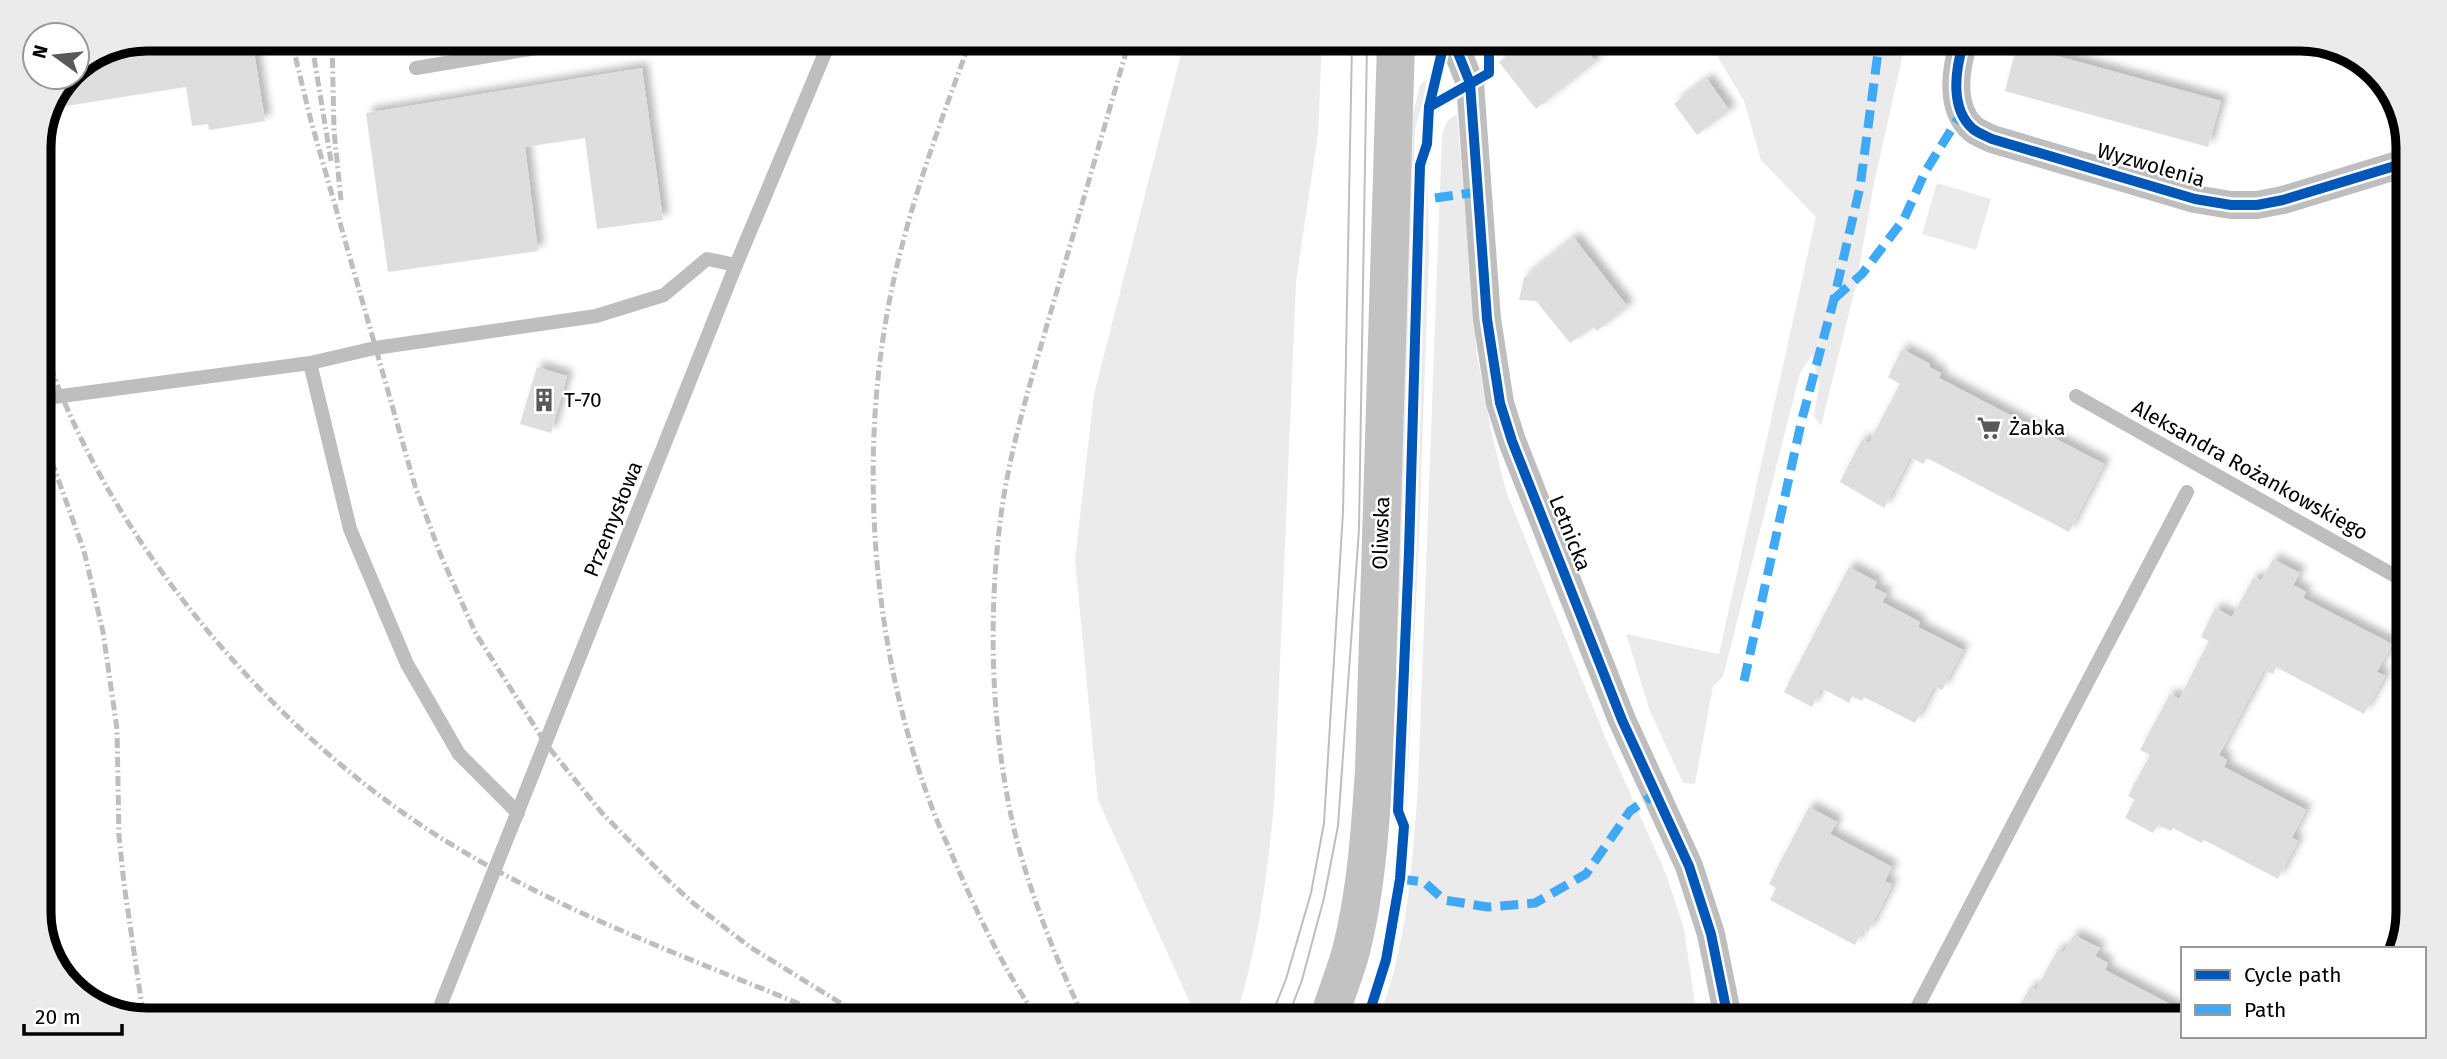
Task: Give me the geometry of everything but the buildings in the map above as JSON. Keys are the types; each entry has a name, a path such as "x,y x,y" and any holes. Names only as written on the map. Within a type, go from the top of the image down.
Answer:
{"street":[{"name":"Oliwska","path":"1332,1008 1351,951 1362,901 1370,839 1396,51"},
{"name":"Letnicka","path":"1457,51 1470,83 1487,318 1500,403 1512,441 1622,720 1689,866 1711,934 1726,1008"},
{"name":"Wyzwolenia","path":"1961,51 1956,96 1961,114 1973,129 1992,139 2195,198 2231,205 2257,205 2283,200 2396,166"}],"lane":[{"path":"416,68 519,51"},
{"name":"Przemysłowa","path":"439,1008 736,265 826,51"},
{"path":"51,397 310,363 375,348 596,316 664,295 707,259 736,265"},
{"path":"310,363 350,529 407,664 459,754 518,813"},
{"name":"Aleksandra Rożankowskiego","path":"2076,396 2396,576"},
{"path":"1917,1008 2187,492"}],"shaded area":[{"path":"1182,51 1322,51 1318,133 1296,282 1274,805 1261,912 1239,1008 1192,1008 1098,800 1075,560 1094,394"},
{"path":"1714,51 1904,51 1874,183 1856,285 1821,426 1814,416 1819,384 1812,355 1800,373 1723,677 1713,686 1695,784 1683,783 1650,711 1626,634 1719,654 1816,217 1761,160 1744,101"},
{"path":"1426,80 1415,130 1396,714 1390,809 1412,118 1420,85"},
{"path":"1457,114 1477,355 1506,491 1606,739 1666,874 1684,929 1696,1008 1382,1008 1403,932 1418,787 1442,135 1447,121"},
{"path":"1427,158 1429,250 1406,811 1404,806"},
{"path":"1937,183 1991,199 1976,250 1922,234"}],"tram line":[{"path":"1275,1008 1286,979 1311,893 1324,823 1343,512 1352,51"},
{"path":"1291,1008 1302,980 1324,898 1338,826 1359,529 1367,51"}],"railway":[{"path":"294,51 311,121 415,486 441,556 476,634 546,744 602,813 669,881 750,947 849,1008"},
{"path":"313,51 331,161"},
{"path":"332,51 334,131 341,200"},
{"path":"967,51 917,194 892,288 881,353 875,420 873,488 876,556 884,624 897,691 914,756 936,818 973,902 1002,960 1031,1008"},
{"path":"1079,1008 1036,903 1021,857 1007,793 996,710 993,625 995,583 1003,501 1019,425 1126,51"},
{"path":"51,365 66,407 104,482 150,556 204,626 263,692 326,752 392,805 503,874 593,918 809,1008"},
{"path":"51,459 84,551 103,632 117,729 119,836 124,884 142,1008"}],"marked path":[{"path":"1744,681 1802,419 1860,187 1878,51"},
{"path":"1948,51 1960,55"},
{"path":"1834,299 1862,274 1904,219 1925,172 1961,114"},
{"path":"1435,198 1478,192"},
{"path":"1400,879 1424,882 1444,900 1488,907 1535,903 1586,874 1630,811 1655,794"}],"cycle path":[{"path":"1371,1008 1386,960 1400,879 1404,826 1398,811 1409,552 1420,165 1427,144 1429,107 1442,51"},
{"path":"1457,51 1470,83 1487,319 1500,403 1512,441 1622,720 1689,866 1711,934 1726,1008"},
{"path":"1429,107 1489,73 1489,51"},
{"path":"1962,51 1956,89 1961,111 1975,130 1992,139 2195,199 2231,205 2257,205 2283,200 2396,166"}],"place":[{"name":"T-70","path":"544,400"},
{"name":"Żabka","path":"1989,428"}]}
